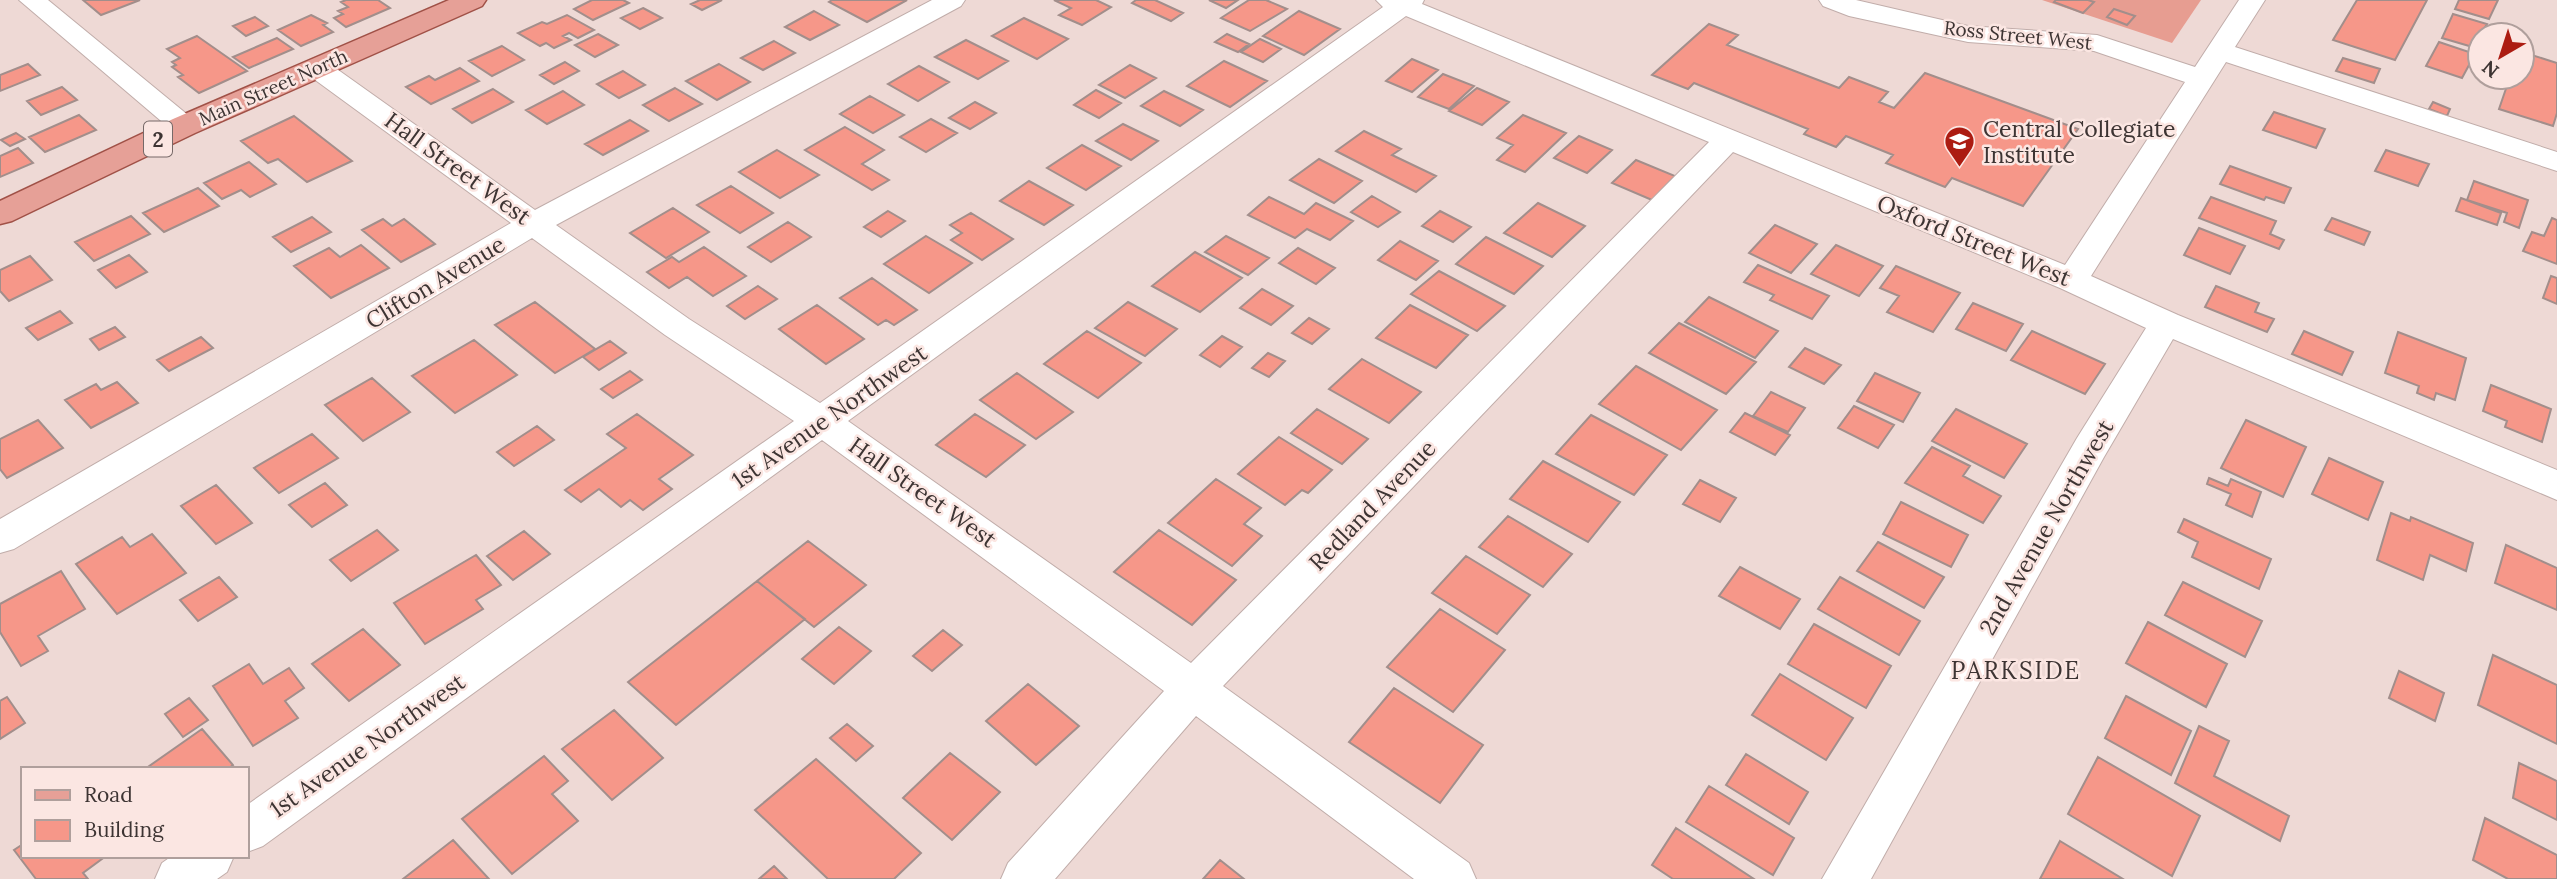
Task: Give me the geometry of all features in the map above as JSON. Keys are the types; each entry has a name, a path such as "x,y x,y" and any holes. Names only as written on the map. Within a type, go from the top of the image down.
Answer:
{"main road":[{"name":"Main Street North","path":"0,214 184,126 472,0"}],"street":[{"path":"32,0 184,126"},
{"name":"Clifton Avenue","path":"0,538 535,223 952,0"},
{"name":"Ross Street West","path":"1832,0 1858,10 1968,34 2097,43 2201,78"},
{"path":"2072,280 2252,0"},
{"name":"Oxford Street West","path":"1401,2 1728,140 2072,280 2166,323 2557,486"},
{"name":"1st Avenue Northwest","path":"248,830 1401,2"},
{"path":"2219,51 2557,162"},
{"name":"Hall Street West","path":"317,68 677,327 821,421 1194,688 1452,879"},
{"name":"Redland Avenue","path":"1025,879 1194,688 1728,140"},
{"name":"2nd Avenue Northwest","path":"1846,879 2090,448 2166,323"},
{"path":"179,879 208,858"}],"shaded area":[{"path":"2042,0 2201,0 2172,43"}],"building":[{"path":"83,0 140,0 101,15"},
{"path":"378,0 390,8 346,27 334,18 343,14 338,11 348,7 341,2"},
{"path":"592,0 623,0 629,3 593,20 574,9"},
{"path":"700,0 722,0 702,10 691,4"},
{"path":"907,0 867,22 829,2"},
{"path":"1054,0 1096,0 1111,7 1082,25 1059,15 1071,8"},
{"path":"1136,0 1155,0 1183,13 1171,21 1132,3"},
{"path":"1209,0 1238,0 1226,8"},
{"path":"1249,0 1266,0 1287,9 1250,31 1221,18"},
{"path":"2357,0 2427,0 2395,60 2333,40"},
{"path":"2459,0 2498,0 2489,19 2455,9"},
{"path":"2054,2 2094,2 2083,13"},
{"path":"643,8 662,18 640,29 621,18"},
{"path":"2114,9 2135,16 2127,25 2107,17"},
{"path":"814,11 839,25 810,40 785,27"},
{"path":"1299,11 1340,29 1304,55 1263,36"},
{"path":"2453,14 2477,21 2466,21 2466,45 2442,38"},
{"path":"311,15 327,23 323,25 333,32 301,46 278,30"},
{"path":"567,15 594,30 578,38 569,33 563,36 571,40 554,48 546,43 540,46 518,33 542,22 547,24"},
{"path":"255,17 268,26 246,36 233,26"},
{"path":"1024,18 1068,39 1037,59 992,36"},
{"name":"Central Collegiate Institute","path":"1709,24 1738,35 1727,45 1839,88 1849,77 1888,92 1879,102 1894,108 1925,73 2078,129 2023,206 1952,178 1945,187 1886,163 1893,155 1846,136 1836,147 1804,134 1808,129 1694,83 1688,89 1652,75"},
{"path":"598,34 618,45 595,57 575,45"},
{"path":"1227,34 1249,44 1238,52 1215,42"},
{"path":"197,36 247,71 199,93 178,77 183,75 172,67 176,65 172,62 180,58 167,49"},
{"path":"277,38 293,49 249,68 233,57"},
{"path":"1260,39 1281,49 1263,62 1241,52"},
{"path":"966,40 1008,61 978,79 935,57"},
{"path":"774,41 795,53 763,70 741,58"},
{"path":"2439,42 2466,51 2466,71 2462,78 2426,66"},
{"path":"502,46 524,60 492,76 469,61"},
{"path":"2536,56 2557,63 2557,113 2553,126 2499,109 2505,91 2536,91"},
{"path":"2343,58 2380,69 2374,83 2336,71"},
{"path":"1412,59 1438,70 1412,92 1386,81"},
{"path":"1224,61 1267,81 1230,107 1187,86"},
{"path":"565,62 579,71 554,84 540,75"},
{"path":"28,64 40,75 0,91 0,75"},
{"path":"719,64 750,82 717,100 686,81"},
{"path":"1130,65 1156,78 1125,98 1099,85"},
{"path":"919,66 949,82 918,101 888,84"},
{"path":"460,68 479,81 431,104 406,87 429,76 435,80"},
{"path":"623,71 645,85 619,98 597,84"},
{"path":"1443,74 1474,86 1449,109 1418,97"},
{"path":"62,87 77,100 41,115 27,101"},
{"path":"675,88 702,104 669,121 643,105"},
{"path":"1477,88 1509,102 1482,125 1449,111"},
{"path":"493,89 513,102 472,123 453,109"},
{"path":"1096,90 1121,103 1099,118 1074,105"},
{"path":"563,91 584,105 547,124 526,110"},
{"path":"1164,91 1203,110 1180,126 1141,106"},
{"path":"870,96 904,115 873,133 840,114"},
{"path":"975,102 996,113 970,129 949,118"},
{"path":"2433,102 2450,109 2447,116 2429,109"},
{"path":"2274,112 2325,129 2316,148 2263,130"},
{"path":"79,115 96,130 45,152 29,137"},
{"path":"1523,115 1566,133 1525,172 1497,160 1513,145 1497,138"},
{"path":"294,116 352,161 307,182 278,159 268,163 241,141"},
{"path":"931,119 957,133 926,152 900,137"},
{"path":"630,120 648,131 603,155 585,144"},
{"path":"1123,124 1158,141 1131,160 1096,141"},
{"path":"845,127 884,150 862,164 889,180 872,190 805,150"},
{"path":"1364,131 1401,149 1392,155 1436,176 1416,192 1336,151"},
{"path":"16,133 25,139 10,146 1,140"},
{"path":"1579,136 1612,150 1587,173 1554,158"},
{"path":"1082,145 1121,166 1086,190 1047,168"},
{"path":"18,148 33,163 0,177 0,156"},
{"path":"777,150 819,175 780,198 739,172"},
{"path":"2386,150 2429,164 2418,186 2375,171"},
{"path":"1319,159 1362,181 1334,203 1290,180"},
{"path":"1636,160 1675,176 1652,200 1612,183"},
{"path":"249,162 276,184 250,197 241,190 222,199 204,183"},
{"path":"2230,166 2291,188 2284,203 2266,197 2264,200 2220,184"},
{"path":"1029,181 1073,205 1044,225 1000,201"},
{"path":"2474,181 2528,200 2519,228 2504,222 2507,213 2467,200"},
{"path":"731,186 773,213 740,233 697,205"},
{"path":"198,188 219,206 164,232 143,213"},
{"path":"1372,196 1400,212 1378,227 1351,212"},
{"path":"1269,197 1304,214 1316,203 1353,221 1330,240 1307,229 1295,238 1248,215"},
{"path":"2211,197 2276,221 2270,234 2284,240 2279,249 2199,218"},
{"path":"2461,198 2501,213 2497,225 2456,211"},
{"path":"1538,203 1585,226 1552,257 1504,233"},
{"path":"673,208 709,232 666,258 630,233"},
{"path":"888,211 905,221 881,237 864,227"},
{"path":"1440,211 1471,227 1453,242 1422,226"},
{"path":"971,213 1013,239 982,260 951,240 962,233 950,225"},
{"path":"131,216 150,234 94,261 75,242"},
{"path":"312,217 331,232 291,252 273,237"},
{"path":"2332,218 2370,232 2364,245 2325,230"},
{"path":"2552,218 2557,220 2557,264 2523,251 2532,232 2544,236"},
{"path":"383,219 392,226 404,219 435,244 401,262 362,230"},
{"path":"788,222 811,237 771,262 748,247"},
{"path":"1775,225 1817,244 1791,273 1749,253"},
{"path":"2199,228 2245,246 2230,274 2184,255"},
{"path":"926,236 972,263 929,293 884,264"},
{"path":"1226,236 1269,258 1248,275 1205,252"},
{"path":"1486,237 1543,266 1514,294 1456,264"},
{"path":"1400,241 1438,261 1416,280 1378,260"},
{"path":"361,245 389,268 331,298 294,266 329,248 340,257"},
{"path":"1836,245 1883,266 1859,296 1811,274"},
{"path":"704,247 746,276 713,296 687,277 669,288 647,272 672,257 679,262"},
{"path":"1298,248 1335,268 1316,284 1279,263"},
{"path":"1195,252 1242,278 1200,312 1152,286"},
{"path":"129,255 147,272 116,288 98,270"},
{"path":"30,256 52,280 9,301 0,291 0,270"},
{"path":"1758,265 1829,296 1812,319 1770,300 1774,295 1744,282"},
{"path":"1896,266 1960,293 1933,332 1887,312 1899,296 1880,288"},
{"path":"1439,271 1505,306 1477,331 1411,294"},
{"path":"2551,276 2557,278 2557,304 2543,298"},
{"path":"872,278 917,310 894,325 886,320 878,325 840,298"},
{"path":"758,286 777,299 745,319 727,306"},
{"path":"2216,286 2259,303 2255,312 2274,319 2267,332 2205,307"},
{"path":"1262,289 1293,306 1271,325 1240,308"},
{"path":"1709,297 1778,331 1755,358 1685,322"},
{"path":"535,302 595,349 555,373 495,325"},
{"path":"1128,302 1177,329 1145,356 1095,328"},
{"path":"1973,303 2023,324 2006,351 1956,329"},
{"path":"817,305 864,339 826,364 779,329"},
{"path":"1410,305 1468,335 1436,368 1376,338"},
{"path":"60,311 72,323 38,340 26,328"},
{"path":"1309,318 1329,329 1312,344 1292,333"},
{"path":"1679,323 1756,362 1726,394 1649,353"},
{"path":"115,327 125,337 99,350 90,339"},
{"path":"1087,331 1141,363 1098,398 1044,364"},
{"path":"2032,331 2105,364 2085,394 2011,360"},
{"path":"2304,331 2353,352 2342,375 2292,354"},
{"path":"2398,332 2466,358 2455,400 2436,393 2434,400 2417,393 2419,386 2385,373"},
{"path":"1222,336 1242,347 1220,367 1200,355"},
{"path":"201,337 213,348 169,371 157,360"},
{"path":"474,340 517,375 455,413 412,376"},
{"path":"610,341 626,353 599,370 583,357"},
{"path":"1805,348 1841,365 1824,384 1789,367"},
{"path":"1268,353 1285,361 1269,377 1252,368"},
{"path":"1362,359 1421,392 1389,423 1329,389"},
{"path":"1636,366 1717,410 1681,450 1599,404"},
{"path":"630,371 642,380 613,398 601,389"},
{"path":"1017,373 1073,412 1036,439 980,400"},
{"path":"1875,373 1920,393 1903,422 1857,401"},
{"path":"372,378 410,412 363,441 325,405"},
{"path":"117,382 138,403 91,428 65,400 96,384 101,390"},
{"path":"2491,385 2551,409 2542,442 2505,427 2507,421 2483,411"},
{"path":"1771,392 1805,408 1788,432 1753,416"},
{"path":"1854,406 1894,425 1878,448 1838,428"},
{"path":"1317,409 1368,439 1342,464 1291,433"},
{"path":"1956,409 2027,444 2004,478 1932,441"},
{"path":"1745,413 1790,435 1775,455 1730,432"},
{"path":"637,414 693,455 659,479 672,489 643,510 630,500 621,507 599,489 581,502 565,490 626,448 607,434"},
{"path":"975,414 1025,445 986,477 936,445"},
{"path":"1591,415 1667,455 1634,495 1556,454"},
{"path":"38,420 63,448 7,478 0,469 0,439"},
{"path":"2246,420 2306,447 2283,497 2221,468"},
{"path":"537,426 554,440 514,466 497,452"},
{"path":"312,434 338,458 279,493 254,468"},
{"path":"1279,437 1332,470 1308,493 1302,490 1285,505 1238,474"},
{"path":"1932,447 1970,466 1963,476 2001,496 1983,523 1905,483"},
{"path":"2329,458 2383,482 2368,520 2312,494"},
{"path":"1543,461 1620,502 1588,542 1510,499"},
{"path":"2209,478 2228,486 2231,479 2261,492 2252,517 2226,505 2231,494 2207,484"},
{"path":"1216,479 1261,508 1244,524 1262,536 1232,566 1168,523"},
{"path":"1700,480 1736,498 1720,522 1683,504"},
{"path":"325,483 347,505 312,527 289,505"},
{"path":"216,485 252,523 216,544 181,506"},
{"path":"1901,502 1968,535 1951,567 1883,534"},
{"path":"2391,513 2410,521 2411,517 2473,543 2466,571 2430,555 2423,580 2377,560"},
{"path":"1508,516 1572,554 1543,587 1479,547"},
{"path":"2184,519 2271,559 2259,589 2192,557 2198,542 2178,532"},
{"path":"377,530 398,550 351,581 330,560"},
{"path":"1159,530 1236,580 1192,625 1114,572"},
{"path":"524,531 550,554 513,580 487,556"},
{"path":"152,534 186,573 117,614 76,564 122,537 130,547"},
{"path":"808,541 866,585 814,627 757,581"},
{"path":"1878,542 1944,577 1924,608 1857,571"},
{"path":"2506,545 2557,568 2557,610 2495,583"},
{"path":"476,555 501,585 476,600 483,609 425,644 394,603"},
{"path":"1466,556 1530,595 1497,634 1432,593"},
{"path":"1740,567 1800,599 1780,629 1719,596"},
{"path":"61,571 85,609 38,636 48,651 21,666 0,632 0,604"},
{"path":"219,577 237,597 198,621 180,600"},
{"path":"1840,577 1920,621 1899,655 1818,609"},
{"path":"757,581 805,619 676,725 628,682"},
{"path":"2183,582 2262,621 2245,657 2165,615"},
{"path":"1440,609 1505,650 1453,712 1387,667"},
{"path":"2148,622 2227,664 2206,707 2126,663"},
{"path":"1814,624 1891,666 1866,708 1788,664"},
{"path":"839,627 871,651 834,684 802,659"},
{"path":"363,629 400,665 349,701 312,664"},
{"path":"943,630 962,645 932,671 913,656"},
{"path":"2493,655 2557,685 2557,744 2478,705"},
{"path":"249,664 263,684 289,668 304,688 285,701 298,718 253,746 213,686"},
{"path":"2399,671 2444,693 2435,721 2389,698"},
{"path":"1780,674 1853,718 1826,760 1752,715"},
{"path":"1028,684 1079,726 1036,765 986,721"},
{"path":"1394,688 1483,745 1440,803 1349,742"},
{"path":"2126,696 2191,731 2171,775 2105,738"},
{"path":"7,697 25,723 0,739 0,701"},
{"path":"189,698 208,720 183,737 165,714"},
{"path":"614,710 663,758 612,800 562,749"},
{"path":"847,724 873,746 856,761 830,738"},
{"path":"2199,726 2229,741 2214,776 2289,816 2280,841 2175,783"},
{"path":"202,729 233,765 230,767 148,767"},
{"path":"950,753 1000,792 952,840 903,798"},
{"path":"1746,754 1808,792 1789,824 1726,785"},
{"path":"544,756 568,781 552,794 578,821 512,874 462,819"},
{"path":"2098,757 2200,816 2172,876 2068,814"},
{"path":"816,759 921,853 894,879 828,879 755,810"},
{"path":"2519,763 2557,781 2557,820 2513,798"},
{"path":"1709,786 1794,838 1773,875 1686,822"},
{"path":"2485,818 2557,855 2557,879 2508,879 2473,860"},
{"path":"1676,828 1754,879 1673,879 1652,865"},
{"path":"453,840 489,879 403,879"},
{"path":"2060,841 2123,879 2040,879"},
{"path":"21,845 21,858 103,858 83,873 88,879 36,879 14,850"},
{"path":"1220,860 1244,879 1203,879"},
{"path":"774,866 787,879 759,879"}],"place":[{"name":"Central Collegiate Institute","path":"1960,168"}],"district":[{"name":"PARKSIDE","path":"2016,670"}]}
